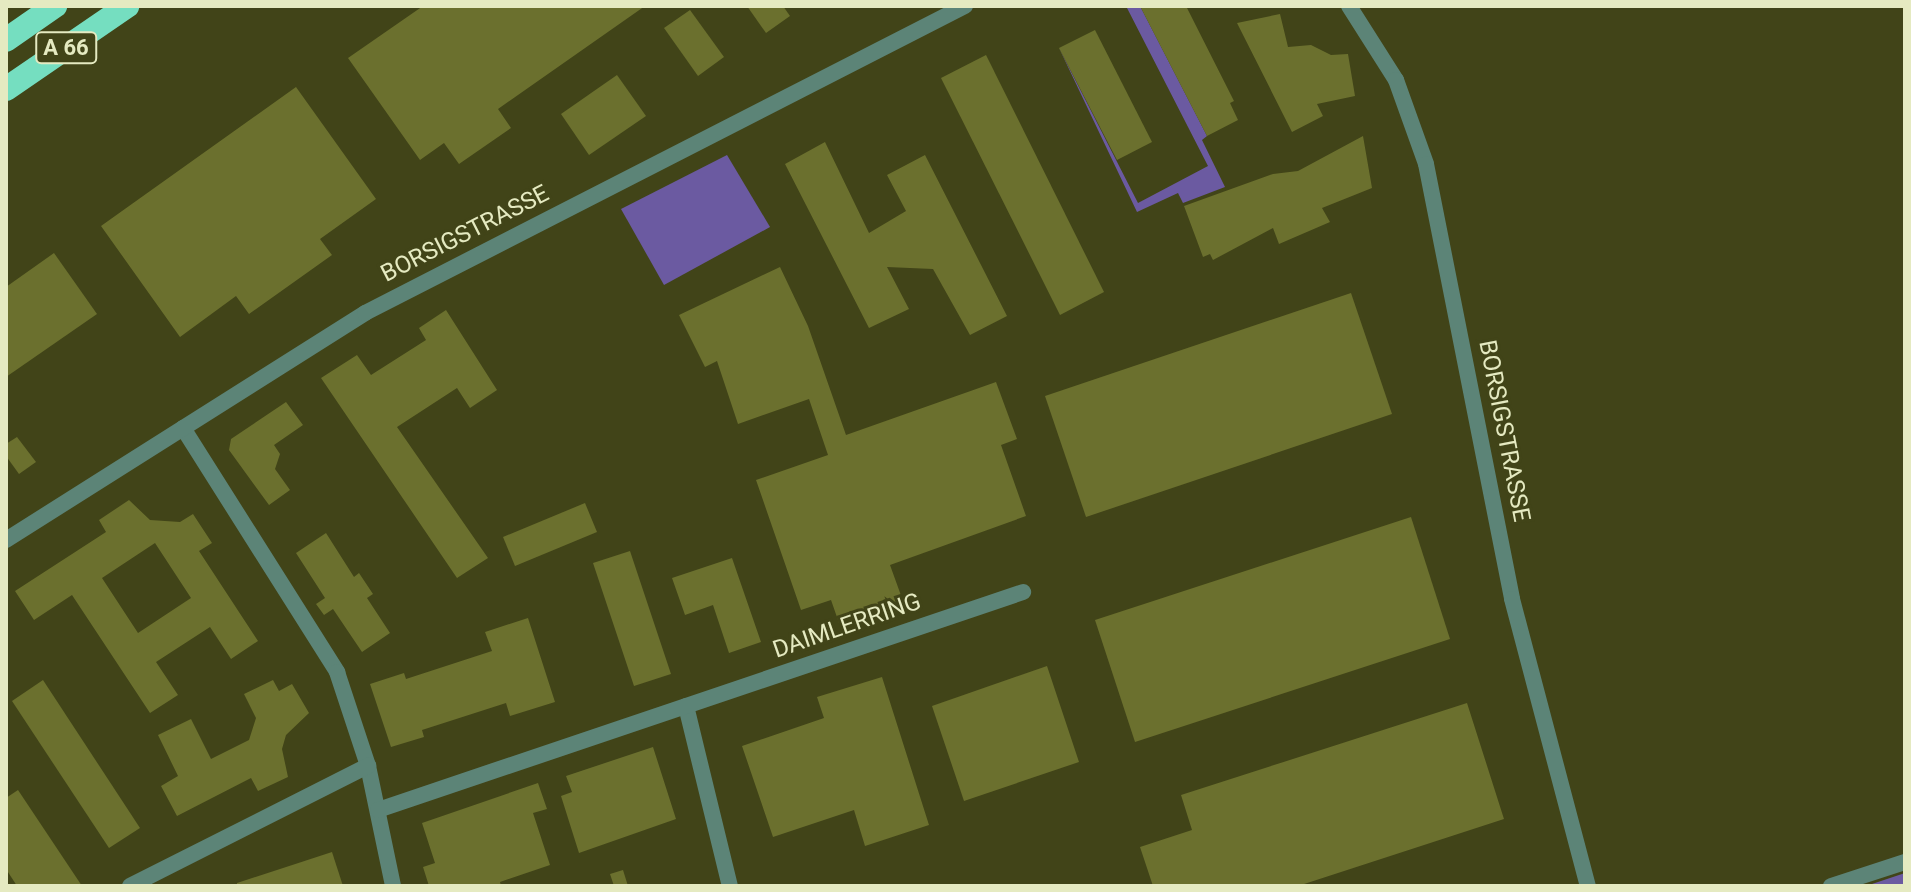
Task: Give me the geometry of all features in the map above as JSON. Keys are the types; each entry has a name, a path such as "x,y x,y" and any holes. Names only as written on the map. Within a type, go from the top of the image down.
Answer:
{"highway":[{"name":"A 66","path":"6,40 55,6"},
{"name":"A 66","path":"6,89 127,6"}],"street":[{"name":"BORSIGSTRASSE","path":"6,540 378,306 965,6"},
{"name":"BORSIGSTRASSE","path":"1349,6 1396,80 1426,164 1515,613 1585,883"},
{"path":"183,428 314,629 348,699 368,766 393,886"},
{"name":"DAIMLERRING","path":"378,810 1023,592"},
{"path":"686,706 730,886"},
{"path":"130,886 368,766"},
{"path":"1831,886 1905,862"}],"shaded area":[{"path":"1126,6 1140,6 1207,136 1202,140 1225,187 1183,203 1178,193 1137,212 1059,48 1138,203 1208,166"},
{"path":"727,155 770,227 664,285 621,209"},
{"path":"1905,873 1905,886 1866,886"}],"building":[{"path":"423,6 645,6 498,109 511,128 459,164 444,143 420,160 348,58"},
{"path":"747,6 783,6 790,16 766,33"},
{"path":"1140,6 1186,6 1234,101 1230,103 1238,120 1207,136"},
{"path":"690,10 724,57 698,76 664,28"},
{"path":"1280,14 1288,47 1311,45 1331,55 1348,54 1355,96 1317,104 1323,116 1292,132 1237,23"},
{"path":"1095,30 1152,142 1117,160 1059,48"},
{"path":"986,55 1104,292 1060,315 941,78"},
{"path":"617,75 646,116 589,155 561,114"},
{"path":"296,87 376,199 320,239 332,255 249,314 236,296 180,337 101,226"},
{"path":"1363,136 1372,188 1322,208 1330,222 1279,244 1273,228 1213,260 1210,254 1203,257 1184,206 1273,174 1298,171"},
{"path":"825,142 869,233 906,211 887,175 925,155 1007,316 970,335 933,269 887,267 909,309 869,328 785,164"},
{"path":"54,253 97,314 6,377 6,287"},
{"path":"780,267 808,326 846,435 996,382 1017,439 1001,445 1026,516 890,565 903,601 839,623 831,600 801,610 756,480 828,455 809,399 738,424 717,361 705,367 679,315"},
{"path":"1351,293 1392,414 1086,517 1045,396"},
{"path":"446,310 497,390 470,408 457,388 397,427 488,558 457,578 321,378 357,355 371,375 426,340 419,328"},
{"path":"286,402 303,425 274,445 280,454 275,469 290,490 269,505 229,450 231,439"},
{"path":"17,437 36,462 19,474 6,456 6,444"},
{"path":"129,500 150,520 180,522 193,514 212,543 199,551 258,641 231,659 210,627 156,662 178,695 150,713 72,595 34,620 15,591 106,532 99,520","holes":["155,543 191,598 138,633 102,578"]},
{"path":"585,503 597,532 515,566 503,537"},
{"path":"1411,517 1450,639 1135,742 1095,620"},
{"path":"326,533 354,577 359,573 373,594 367,598 390,633 362,652 333,609 324,615 316,604 325,598 296,553"},
{"path":"630,551 671,674 634,686 593,563"},
{"path":"732,558 761,642 729,653 713,605 685,615 672,578"},
{"path":"528,618 555,702 510,716 506,703 422,730 424,737 391,747 370,684 404,673 406,679 492,651 485,632"},
{"path":"1047,666 1079,762 964,801 932,706"},
{"path":"882,677 929,825 865,846 854,810 773,837 742,746 824,718 817,697"},
{"path":"43,680 140,828 109,848 12,701"},
{"path":"273,680 279,691 292,684 309,713 286,735 282,749 288,777 258,791 251,778 177,816 161,786 178,776 158,735 191,719 211,759 249,740 256,718 244,694"},
{"path":"1467,703 1504,819 1298,886 1153,886 1140,847 1192,830 1181,795"},
{"path":"653,747 676,819 579,853 561,796 572,792 566,776"},
{"path":"538,783 547,809 533,813 550,865 500,882 501,886 429,886 423,867 435,863 422,823"},
{"path":"18,790 82,886 17,886 6,869 6,798"},
{"path":"332,852 343,886 237,886 237,883"},
{"path":"623,870 628,886 614,886 610,874"}]}
